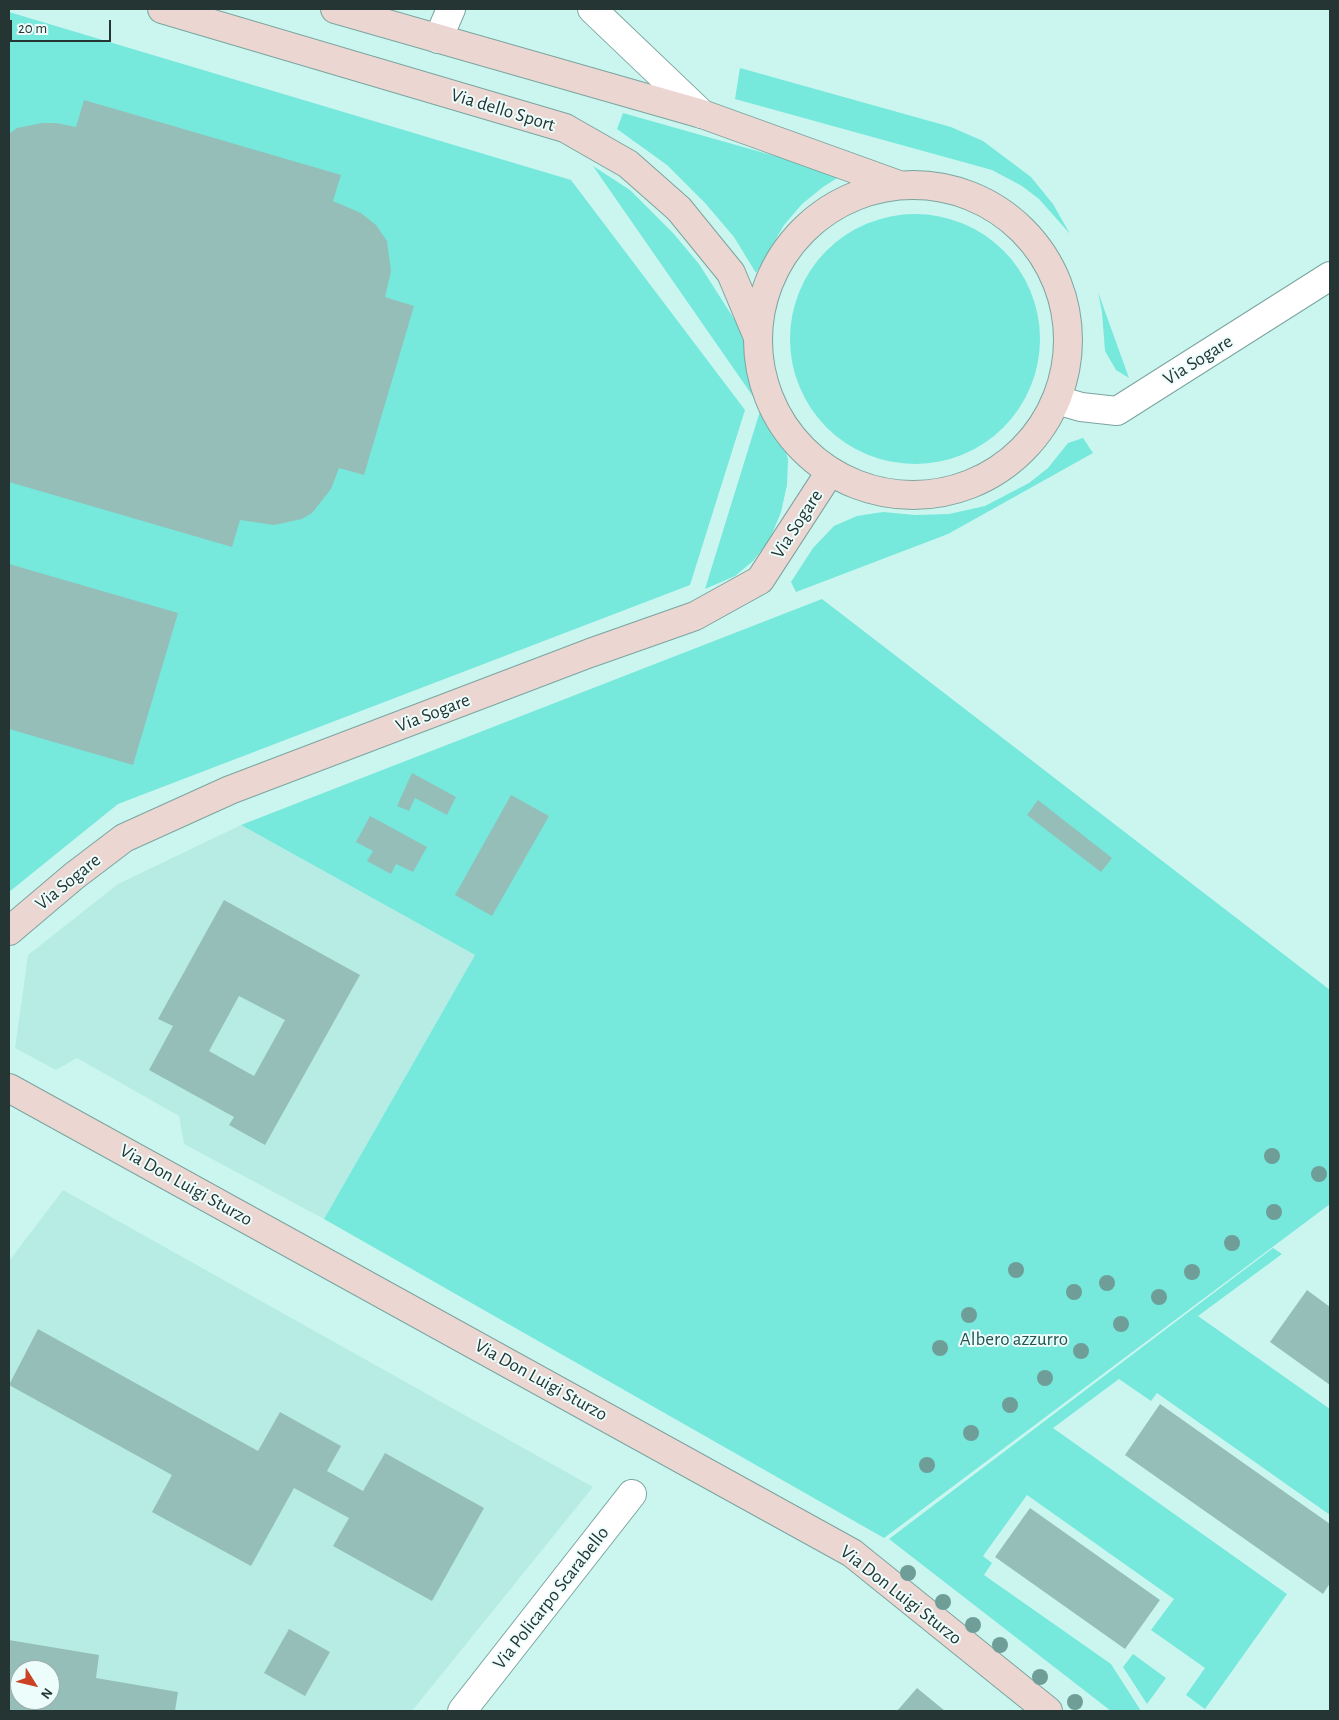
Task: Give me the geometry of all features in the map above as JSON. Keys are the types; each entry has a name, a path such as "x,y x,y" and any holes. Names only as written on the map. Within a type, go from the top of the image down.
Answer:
{"street":[{"name":"Via dello Sport","path":"162,9 565,128 628,164 680,209 731,273 757,335"},
{"name":"Via dello Sport","path":"335,9 702,114 900,184 940,186 978,198 1012,220 1040,249 1058,284 1068,324 1066,364 1057,400 1032,440 999,470 959,489 915,495 871,490 830,472 799,446 776,414 761,376 757,335 766,291 786,250 816,218 856,195 900,184"},
{"path":"438,39 451,9"},
{"path":"592,9 702,114"},
{"name":"Via Sogare","path":"1057,400 1081,407 1117,411 1330,276"},
{"name":"Via Sogare","path":"9,931 74,876 124,838 230,790 590,653 695,616 760,580 830,472"},
{"name":"Via Don Luigi Sturzo","path":"9,1088 852,1553 1048,1711"},
{"name":"Via Policarpo Scarabello","path":"471,1708 632,1494"}],"shaded area":[{"path":"241,825 475,955 324,1219 184,1144 179,1116 77,1058 56,1070 15,1048 28,955 118,884"},
{"path":"63,1190 593,1487 412,1711 9,1711 9,1261"}],"green space":[{"path":"9,12 571,180 745,410 690,585 118,804 9,892"},
{"path":"740,68 951,127 983,141 1031,177 1053,204 1070,234 1039,199 1022,186 992,170 735,99"},
{"path":"623,113 842,175 802,204 784,225 756,273 734,237 705,203 667,165 617,129"},
{"path":"593,166 630,190 673,233 699,264 736,322 746,344 756,388 774,427 784,442 788,460 787,485 781,512 770,539 753,561 735,576 705,589 761,408"},
{"path":"915,214 939,217 963,224 984,235 1003,251 1019,270 1030,291 1037,315 1040,339 1037,363 1030,387 1019,408 1003,427 984,443 963,454 939,461 915,464 891,461 867,454 846,443 827,427 811,408 800,387 793,363 790,339 793,315 800,291 811,270 827,251 846,235 867,224 891,217"},
{"path":"1098,292 1129,378 1116,370 1105,351 1102,312"},
{"path":"1083,438 1093,453 948,534 796,592 791,582 813,548 834,526 857,516 883,512 915,515 949,514 985,506 1029,483 1048,468 1068,443"},
{"name":"Albero azzurro","path":"822,599 1330,990 1330,1204 884,1538 324,1219 475,955 241,825"},
{"path":"1273,1248 1282,1254 1198,1316 1330,1409 1330,1515 1157,1393 1151,1401 1119,1379 1053,1428 1287,1594 1205,1709 1186,1695 1205,1668 1151,1630 1174,1599 1027,1495 983,1556 992,1563 984,1575 1111,1664 1141,1711 1111,1711 889,1539"},
{"path":"1133,1654 1166,1678 1147,1704 1123,1667"}],"building":[{"path":"84,100 341,175 333,201 361,213 376,225 387,241 391,271 385,297 414,306 364,475 339,468 331,489 312,513 302,519 274,525 240,520 232,547 9,482 9,134 17,128 42,123 56,123 76,127"},
{"path":"9,564 178,613 133,765 9,729"},
{"path":"412,773 456,797 447,815 415,798 409,811 397,806"},
{"path":"511,795 549,816 492,916 455,895"},
{"path":"1038,800 1112,858 1101,872 1027,815"},
{"path":"370,816 427,847 413,872 396,864 391,874 367,861 373,851 356,842"},
{"path":"224,900 360,975 265,1145 229,1125 234,1117 149,1070 173,1026 158,1019","holes":["239,996 285,1020 254,1076 209,1051"]},
{"path":"1307,1290 1330,1307 1330,1385 1270,1342"},
{"path":"38,1329 258,1451 280,1412 341,1446 327,1471 363,1491 385,1453 484,1508 432,1601 333,1546 349,1518 294,1488 251,1566 152,1512 172,1475 9,1385"},
{"path":"1160,1404 1330,1524 1330,1583 1323,1594 1125,1455"},
{"path":"1030,1508 1160,1600 1125,1649 995,1557"},
{"path":"289,1629 330,1652 305,1696 264,1673"},
{"path":"9,1640 99,1655 96,1678 178,1692 175,1711 9,1711"},
{"path":"917,1688 945,1711 897,1711"}]}
